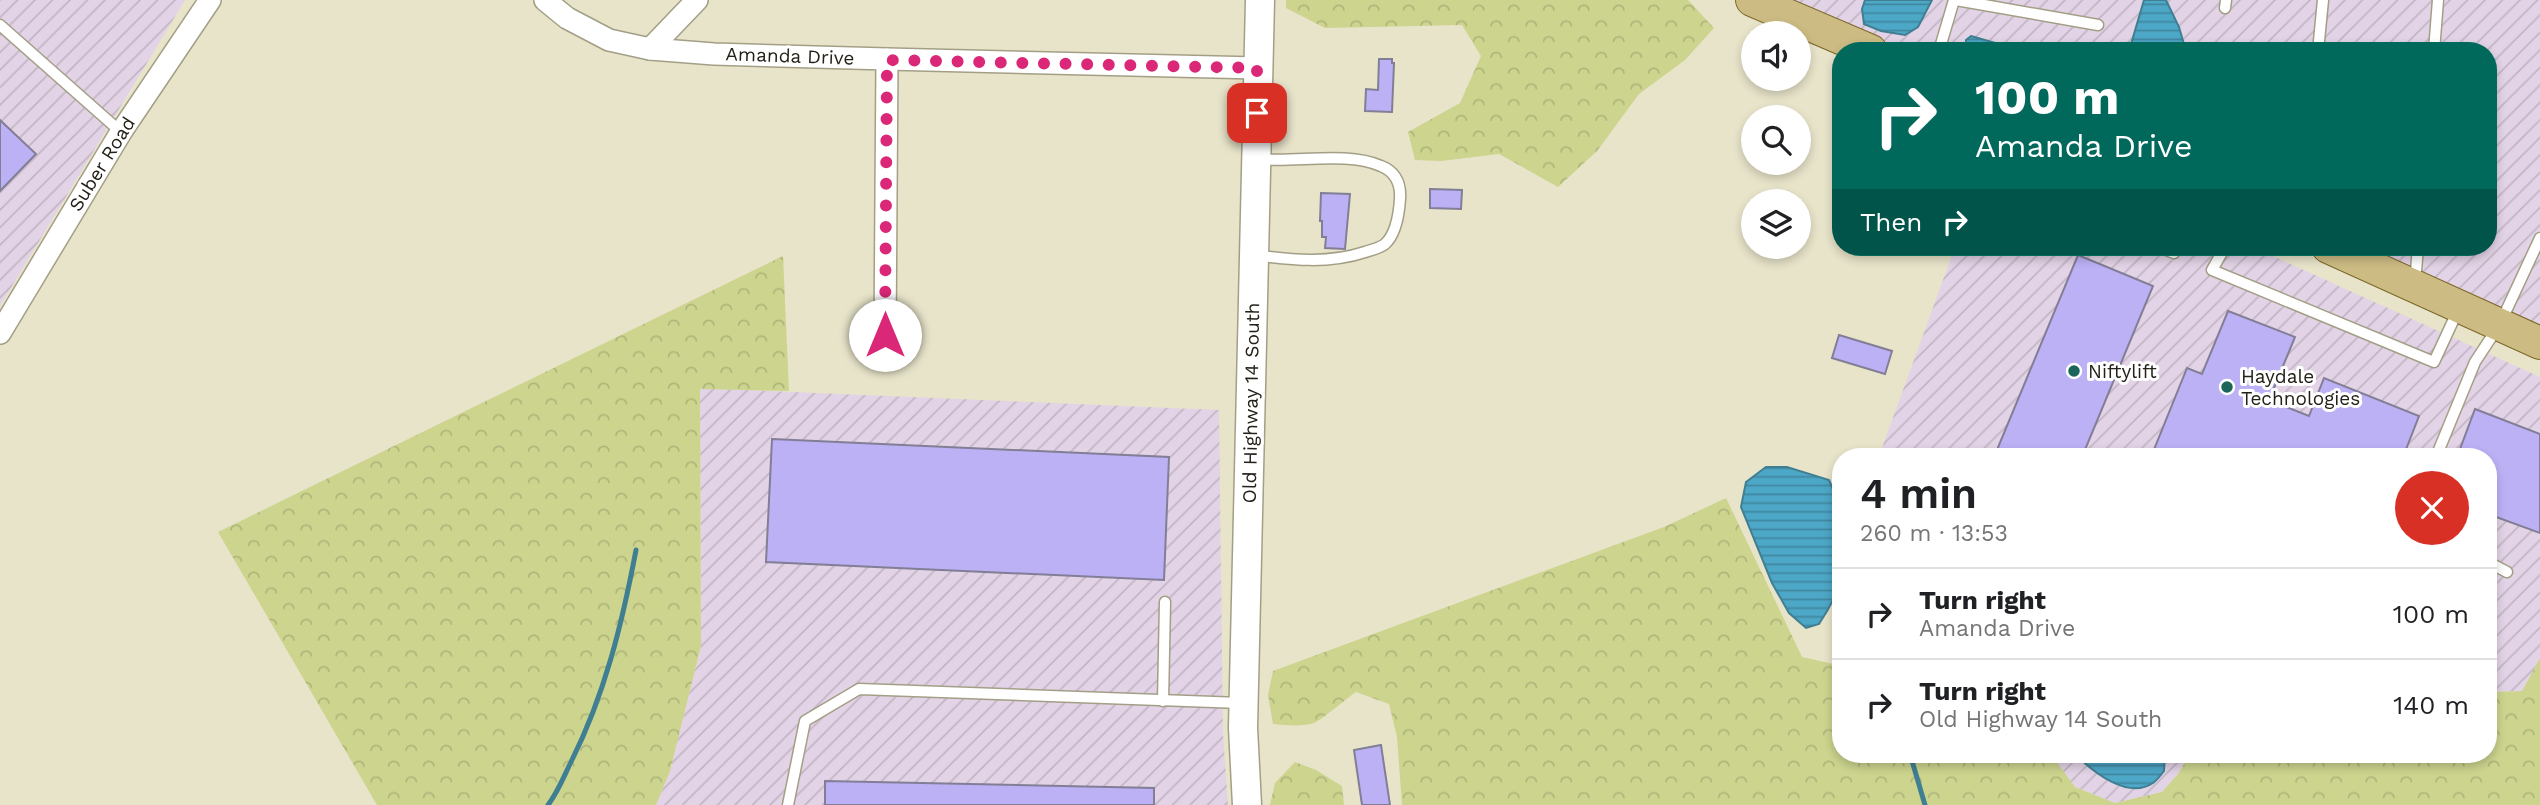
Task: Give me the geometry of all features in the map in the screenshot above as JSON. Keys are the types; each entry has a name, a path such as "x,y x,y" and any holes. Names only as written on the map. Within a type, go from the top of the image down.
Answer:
{"main road":[{"path":"1752,0 1850,42"},
{"path":"2348,256 2540,343"}],"street":[{"name":"Suber Road","path":"0,333 121,132 210,0"},
{"name":"Amanda Drive","path":"545,0 581,27 609,40 650,49 887,60 1257,68"},
{"path":"650,49 697,0"},
{"name":"Old Highway 14 South","path":"1247,805 1244,703 1260,0"},
{"path":"885,335 887,60"}],"lane":[{"path":"1942,42 1955,0 2098,25"},
{"path":"2319,42 2323,0"},
{"path":"2435,42 2438,0"},
{"path":"0,25 121,132"},
{"path":"1254,255 1336,260 1384,246 1393,232 1401,189 1397,177 1381,166 1349,159 1256,159"},
{"path":"2440,448 2475,362 2500,324 2540,237"},
{"path":"2220,256 2213,270 2434,362 2459,306"},
{"path":"2414,286 2417,256"},
{"path":"2497,567 2507,572"},
{"path":"1163,701 1165,602"},
{"path":"788,805 805,721 859,689 1244,703"}],"shaded area":[{"path":"0,0 185,0 0,306"},
{"path":"1786,0 2540,0 2540,327 2380,256 2497,256 2497,42 1884,42"},
{"path":"1952,256 2273,256 2540,377 2540,658 2522,691 2497,692 2497,448 1883,448"},
{"path":"700,388 1219,410 1223,734 1228,805 656,805 670,771 701,646"},
{"path":"2058,763 2185,763 2162,792 2115,803 2075,787"}],"green space":[{"path":"1286,0 1688,0 1714,28 1685,60 1639,94 1597,151 1558,187 1499,154 1441,161 1415,160 1408,132 1460,103 1481,56 1462,25 1325,28 1286,8"},
{"path":"783,256 789,391 700,389 701,646 670,771 656,805 377,805 218,532"},
{"path":"1726,498 1802,657 1832,664 1832,763 2058,763 2075,787 2115,803 2162,792 2185,763 2497,763 2497,692 2522,691 2540,658 2540,805 1402,805 1397,737 1389,704 1356,692 1314,723 1273,724 1268,695 1273,671 1664,527"},
{"path":"1295,762 1316,770 1342,786 1344,805 1270,805 1275,783"}],"water":[{"path":"1865,0 1932,0 1918,27 1905,35 1881,31 1864,24 1862,9"},
{"path":"2144,0 2166,0 2183,42 2132,42"},
{"path":"1971,36 1992,42 1966,42"},
{"path":"1766,467 1787,467 1829,480 1832,487 1832,602 1819,624 1806,628 1789,613 1772,583 1741,507 1746,482"},
{"path":"2085,763 2164,763 2164,771 2153,783 2133,788 2111,782"}],"building":[{"path":"1379,59 1392,59 1394,63 1392,112 1365,111 1366,89 1378,90"},
{"path":"0,120 36,154 0,191"},
{"path":"1430,189 1462,190 1461,209 1430,208"},
{"path":"1321,193 1350,194 1345,249 1325,248 1326,237 1322,237 1320,221"},
{"name":"Niftylift","path":"2078,256 2153,286 2086,448 1998,448"},
{"name":"Haydale Technologies","path":"2228,311 2295,337 2269,400 2309,416 2324,378 2419,416 2407,448 2155,448 2187,368 2202,374"},
{"path":"1839,335 1892,351 1885,374 1832,358"},
{"path":"2475,409 2540,434 2540,533 2497,517 2497,448 2460,448"},
{"path":"772,439 1169,457 1164,580 766,562"},
{"path":"1381,745 1390,805 1362,805 1354,750"},
{"path":"825,781 1154,788 1154,805 825,805"}],"waterway":[{"path":"548,805 583,736 603,685 625,605 636,550"},
{"path":"1913,763 1925,805"}],"place":[{"name":"Niftylift","path":"2074,371"},
{"name":"Haydale Technologies","path":"2227,387"}],"route":[{"path":"885,335 887,60 1257,68 1257,113"}]}
